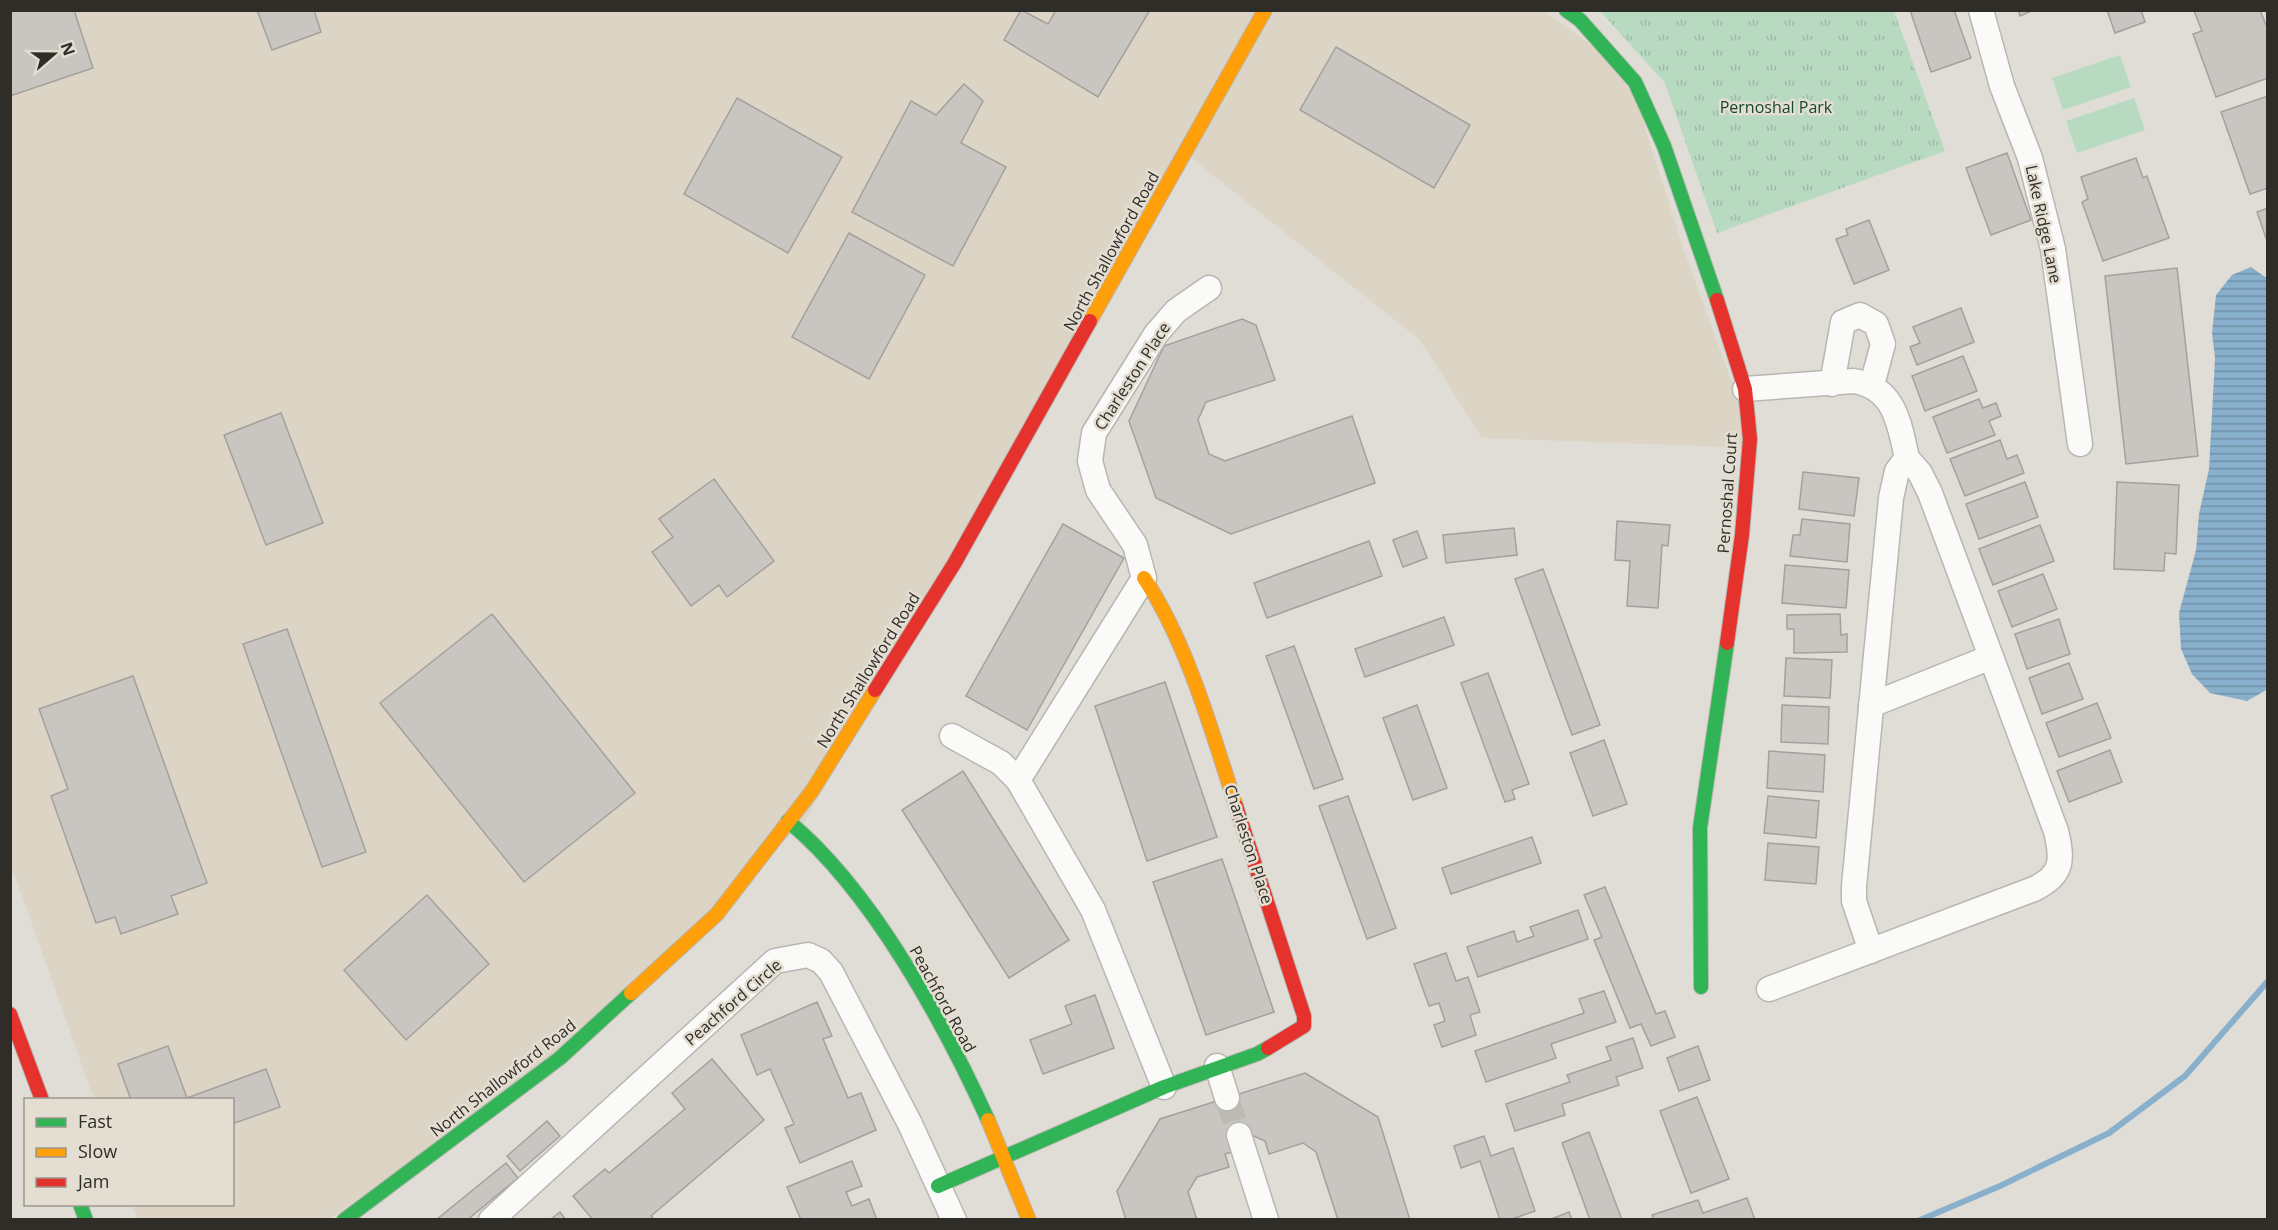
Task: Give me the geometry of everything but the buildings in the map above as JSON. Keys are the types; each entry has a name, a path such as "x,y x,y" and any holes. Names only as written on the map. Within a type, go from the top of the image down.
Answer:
{"street":[{"name":"North Shallowford Road","path":"344,1220 560,1058 717,914 812,791 954,564 1265,10"},
{"name":"Pernoshal Court","path":"1566,10 1580,20 1635,82 1676,177 1745,389 1750,439 1742,534 1700,828 1701,987"},
{"name":"Lake Ridge Lane","path":"1981,10 2002,86 2030,158 2053,249 2080,444"},
{"name":"Charleston Place","path":"1006,1158 1164,1087 1217,1066 1257,1054 1304,1026 1304,1016 1224,768 1177,642 1157,595 1144,578 1135,545 1098,490 1090,461 1094,433 1156,334 1176,310 1209,288"},
{"path":"1832,384 1843,322 1860,315 1876,324 1883,344 1872,385"},
{"path":"1745,389 1854,381 1872,385 1881,391 1892,406 1907,458 1920,473 1930,493 2056,831 2061,854 2057,871 2046,883 2034,889 1769,989"},
{"path":"1871,951 1854,901 1854,886 1893,484 1897,471 1907,458"},
{"path":"1018,780 1144,578"},
{"path":"1871,705 1991,657"},
{"path":"952,736 1001,763 1018,780 1094,910 1164,1087"},
{"name":"Peachford Road","path":"788,821 812,839 840,871 902,958 956,1054 1006,1158 1029,1220"},
{"name":"Peachford Circle","path":"491,1220 775,961 787,956 808,955 822,961 840,986 954,1220"},
{"path":"10,1014 41,1098"},
{"path":"1217,1066 1227,1098"},
{"path":"1239,1135 1266,1220"},
{"path":"939,1186 1006,1158"}],"shaded area":[{"path":"10,11 1544,11 1627,71 1683,248 1756,448 1482,438 1420,340 1180,149 805,821 534,1077 329,1219 137,1219 132,1206 234,1206 234,1098 94,1098 11,865"}],"green space":[{"name":"Pernoshal Park","path":"1600,11 1894,11 1945,151 1717,233 1665,83"},
{"path":"2120,55 2131,87 2063,110 2052,78"},
{"path":"2134,98 2145,130 2077,153 2066,121"}],"water":[{"path":"2251,267 2268,279 2268,689 2247,701 2210,693 2192,674 2181,649 2179,613 2196,550 2199,514 2209,469 2215,358 2212,333 2216,295 2232,275"}],"waterway":[{"path":"1920,1220 2000,1186 2109,1133 2185,1076 2268,981"}],"tunnel":[{"path":"1227,1098 1239,1135"}],"traffic: fast":[{"path":"1566,10 1580,20 1635,82 1664,146 1717,300"},
{"path":"1701,987 1700,828 1727,643"},
{"path":"788,821 819,849 848,883 903,960 950,1042 988,1120"},
{"path":"344,1220 560,1058 631,993"},
{"path":"938,1186 1164,1087 1268,1048"},
{"path":"81,1206 86,1220"}],"traffic: slow":[{"path":"1090,321 1265,10"},
{"path":"1144,578 1159,603 1186,659 1208,718 1236,806"},
{"path":"631,993 717,914 812,791 875,690"},
{"path":"988,1120 1029,1220"}],"traffic: jam":[{"path":"1717,300 1745,389 1750,439 1742,535 1727,643"},
{"path":"875,690 954,564 1090,321"},
{"path":"1236,806 1304,1016 1304,1026 1268,1048"},
{"path":"10,1014 41,1098"}]}
